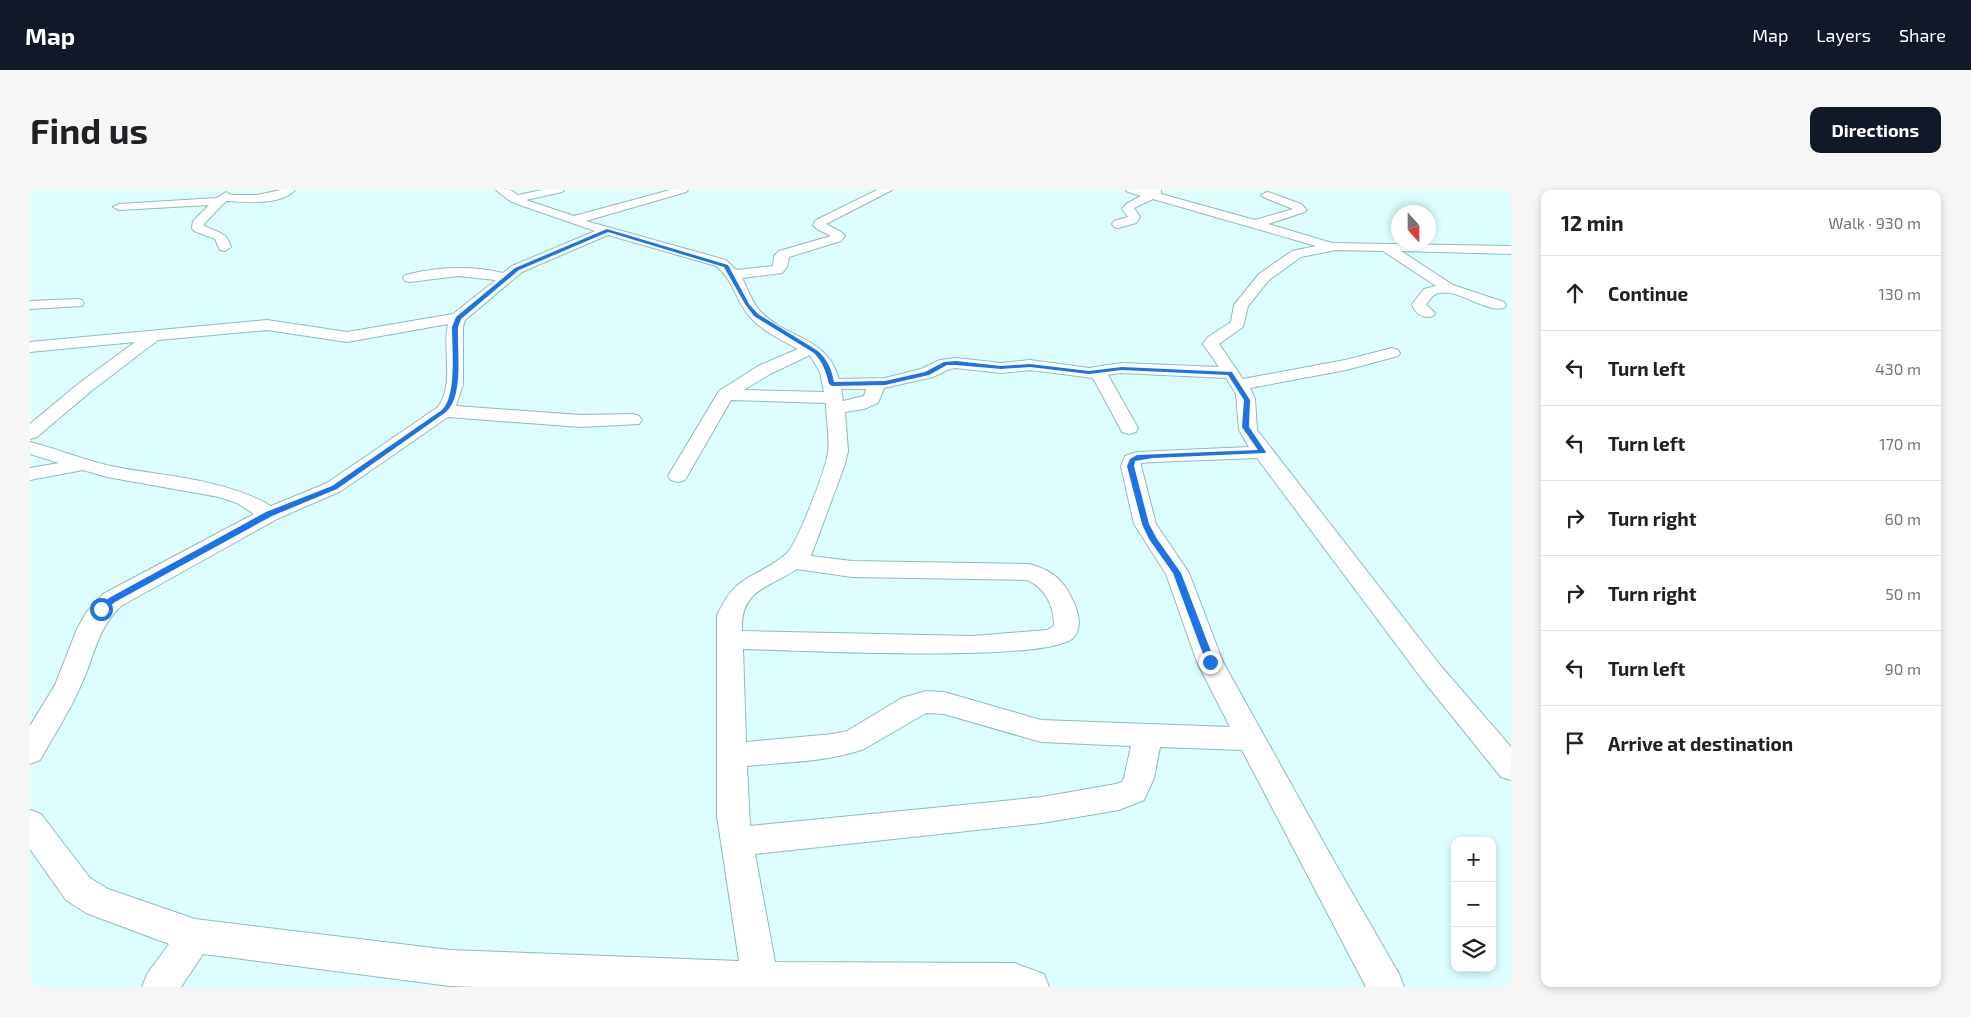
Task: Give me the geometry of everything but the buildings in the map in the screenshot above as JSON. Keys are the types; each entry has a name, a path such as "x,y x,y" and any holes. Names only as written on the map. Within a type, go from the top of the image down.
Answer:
{"street":[{"path":"119,206 225,196 274,196 289,190"},
{"path":"508,194 558,190"},
{"path":"565,217 639,190"},
{"path":"565,217 682,190"},
{"path":"860,190 883,192"},
{"path":"1132,190 1156,192 1329,246 1511,250"},
{"path":"732,275 777,270 780,267 780,256 837,238 839,236 837,234 822,227 819,225 820,223 883,192"},
{"path":"1118,224 1132,220 1134,217 1128,209 1130,206 1156,192"},
{"path":"508,194 565,217 607,231 722,263 732,275 747,304 756,315 811,349 822,358 829,372 838,451 803,551 794,562 742,591 733,603 729,616 733,816 760,984"},
{"path":"225,196 197,224 198,228 221,236 225,247"},
{"path":"1255,224 1301,210 1297,206 1267,196"},
{"path":"30,348 267,325 347,337 458,318 505,278 526,264 607,231"},
{"path":"1329,246 1291,256 1264,277 1241,305 1238,324 1214,340 1211,344 1212,349 1247,400 1246,427 1262,452 1431,672 1511,768"},
{"path":"1387,248 1448,288 1499,305"},
{"path":"410,278 437,274 487,273 505,278"},
{"path":"1428,313 1420,309 1419,304 1429,292 1448,288"},
{"path":"30,305 77,303"},
{"path":"30,752 68,685 92,620 101,609 112,600 269,514 334,487 450,406 454,394 455,327 458,318"},
{"path":"30,433 84,388 154,335"},
{"path":"678,476 725,395 764,370 811,349"},
{"path":"833,397 876,384 927,373 946,364 1001,368 1030,365 1089,373 1122,368 1234,379 1346,365 1392,353"},
{"path":"1098,372 1129,428"},
{"path":"725,395 833,397 866,403 872,399 876,384"},
{"path":"444,411 581,421 634,420"},
{"path":"30,448 107,471 223,492 244,499 269,514"},
{"path":"1262,452 1153,456 1132,460 1131,466 1145,524 1153,539 1177,573 1210,662 1386,987"},
{"path":"30,474 84,464"},
{"path":"730,640 973,644 1047,639 1058,636 1065,631 1067,622 1056,589 1048,581 1028,572 852,569 794,562"},
{"path":"732,755 833,746 854,741 912,706 926,702 944,703 1041,731 1251,738"},
{"path":"737,842 1042,810 1119,797 1133,791 1139,778 1148,735"},
{"path":"30,824 78,889 98,902 195,936 450,968 760,984 1014,981 1031,987"},
{"path":"160,987 195,936"}],"route":[{"path":"101,609 112,600 269,514 303,502 334,487 444,411 450,406 454,394 455,327 458,318 517,269 607,231 722,263 726,266 747,304 756,315 816,352 822,358 829,372 832,384 885,383 927,373 946,364 956,363 1001,368 1030,365 1089,373 1122,368 1230,373 1245,394 1247,400 1246,427 1262,452 1153,456 1132,460 1131,466 1145,524 1153,539 1177,573 1210,662"}]}
